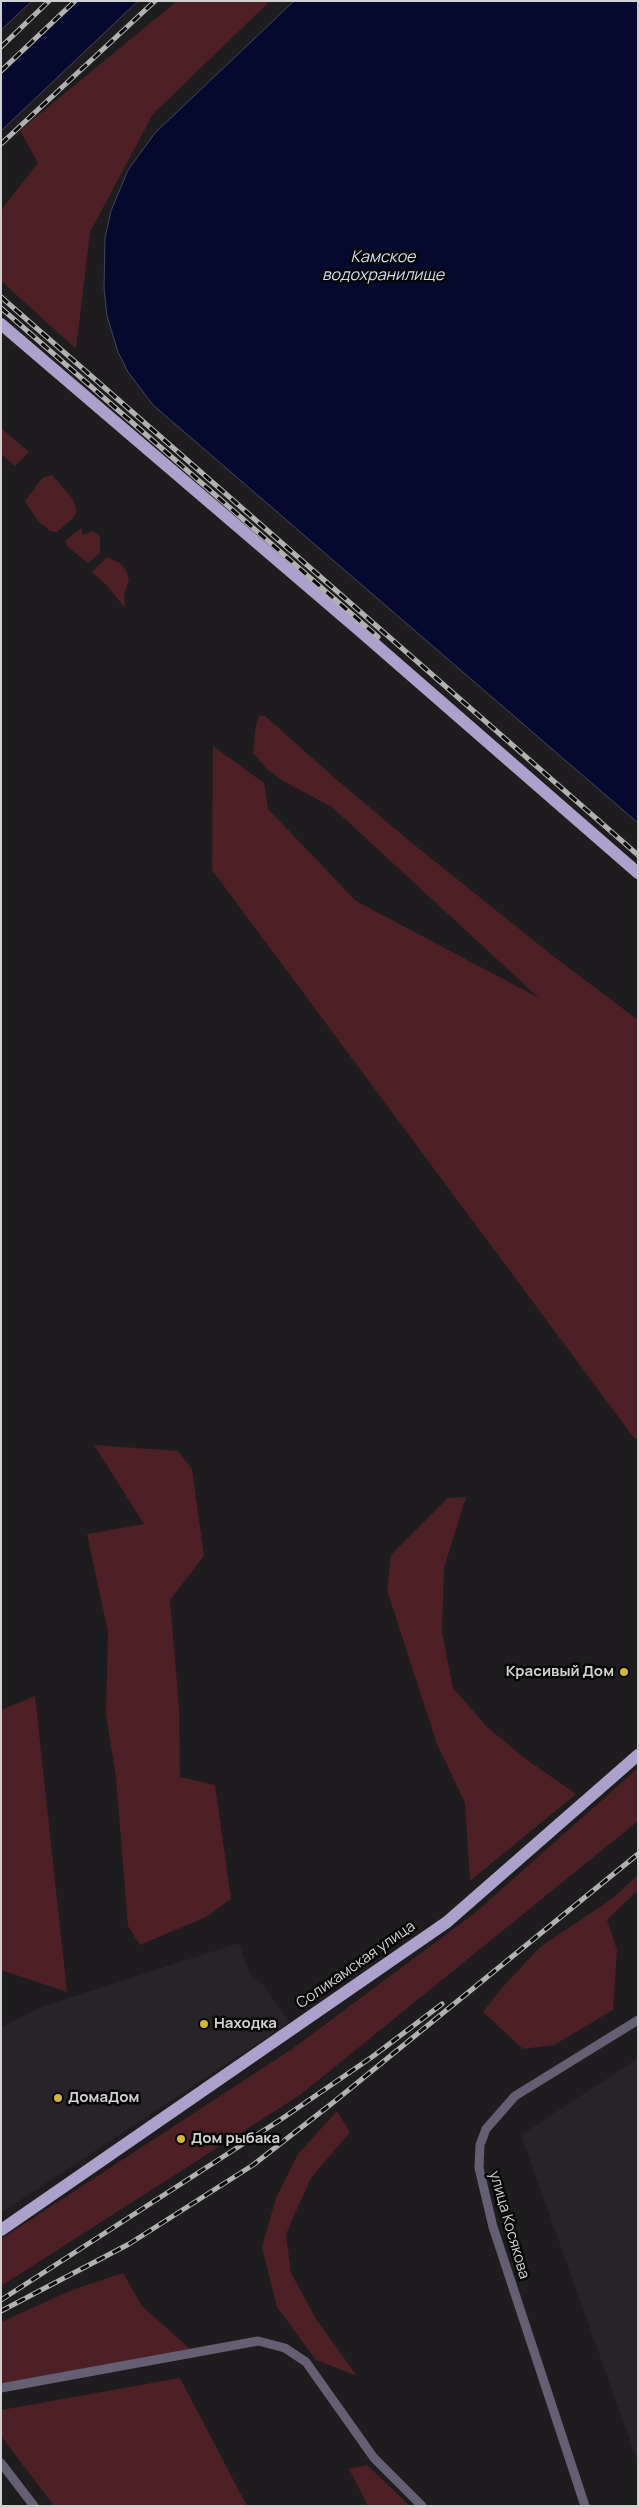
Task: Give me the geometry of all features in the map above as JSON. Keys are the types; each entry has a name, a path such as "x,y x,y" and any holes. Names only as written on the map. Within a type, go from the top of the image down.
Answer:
{"main road":[{"path":"1,324 360,631 638,873"},
{"name":"Соликамская улица","path":"1,2230 447,1922 638,1755"}],"street":[{"name":"улица Косякова","path":"585,2506 493,2227 479,2168 480,2145 486,2129 515,2096 638,2020"},
{"path":"1,2388 258,2342 286,2348 306,2362 374,2458 422,2506"},
{"path":"1,2463 34,2506"}],"shaded area":[{"path":"177,1 270,1 153,114 90,232 76,349 1,281 1,210 38,163 20,130"},
{"path":"1,428 29,452 15,466 1,454"},
{"path":"52,475 72,498 77,511 73,518 57,532 50,531 38,521 25,501 42,478"},
{"path":"81,528 83,535 93,531 100,536 100,553 88,563 68,547 65,541"},
{"path":"107,557 120,563 126,570 129,579 124,595 125,608 108,587 92,572"},
{"path":"259,716 265,716 407,839 553,956 638,1020 638,1439 634,1438 212,870 213,746 264,783 268,809 356,901 539,998 332,807 283,781 267,769 253,753 256,725"},
{"path":"94,1445 178,1451 192,1469 204,1556 170,1600 179,1707 180,1777 215,1785 231,1899 206,1917 140,1945 128,1926 116,1778 106,1714 108,1632 87,1534 144,1524"},
{"path":"466,1497 444,1568 442,1632 453,1688 487,1727 527,1760 576,1794 470,1881 465,1803 437,1744 387,1590 391,1555 448,1498"},
{"path":"35,1696 67,1992 1,1970 1,1710"},
{"path":"638,1768 638,1821 300,2095 1,2286 1,2239 292,2049 476,1912"},
{"path":"638,1875 638,1890 607,1920 617,1950 613,2010 554,2045 523,2049 483,2012 500,1990 540,1947 613,1898"},
{"path":"239,1943 249,1973 263,1985 290,2022 1,2213 1,2027 41,2007"},
{"path":"638,2058 638,2463 521,2135"},
{"path":"337,2111 350,2132 311,2178 286,2234 291,2273 316,2319 357,2376 316,2360 277,2307 262,2247 276,2198 298,2154"},
{"path":"123,2273 142,2306 190,2349 1,2384 1,2322 72,2290"},
{"path":"180,2378 247,2506 54,2506 1,2436 1,2410"},
{"path":"367,2465 410,2506 368,2506 349,2469"}],"water":[{"path":"1,1 32,1 1,30"},
{"path":"78,1 138,1 1,131 1,74"},
{"name":"Камское водохранилище","path":"294,1 638,1 638,823 153,405 128,372 118,352 107,316 104,288 105,238 111,211 128,170 155,133"}],"railway":[{"path":"1,47 49,1"},
{"path":"1,71 75,1"},
{"path":"1,144 155,1"},
{"path":"1,297 638,855"},
{"path":"1,308 378,637"},
{"path":"1,2311 129,2244 253,2165 335,2101 638,1854"},
{"path":"1,2300 280,2120 372,2057 442,2004"}],"place":[{"name":"Красивый Дом","path":"624,1672"},
{"name":"Находка","path":"204,2024"},
{"name":"ДомаДом","path":"58,2098"},
{"name":"Дом рыбака","path":"181,2139"}]}
